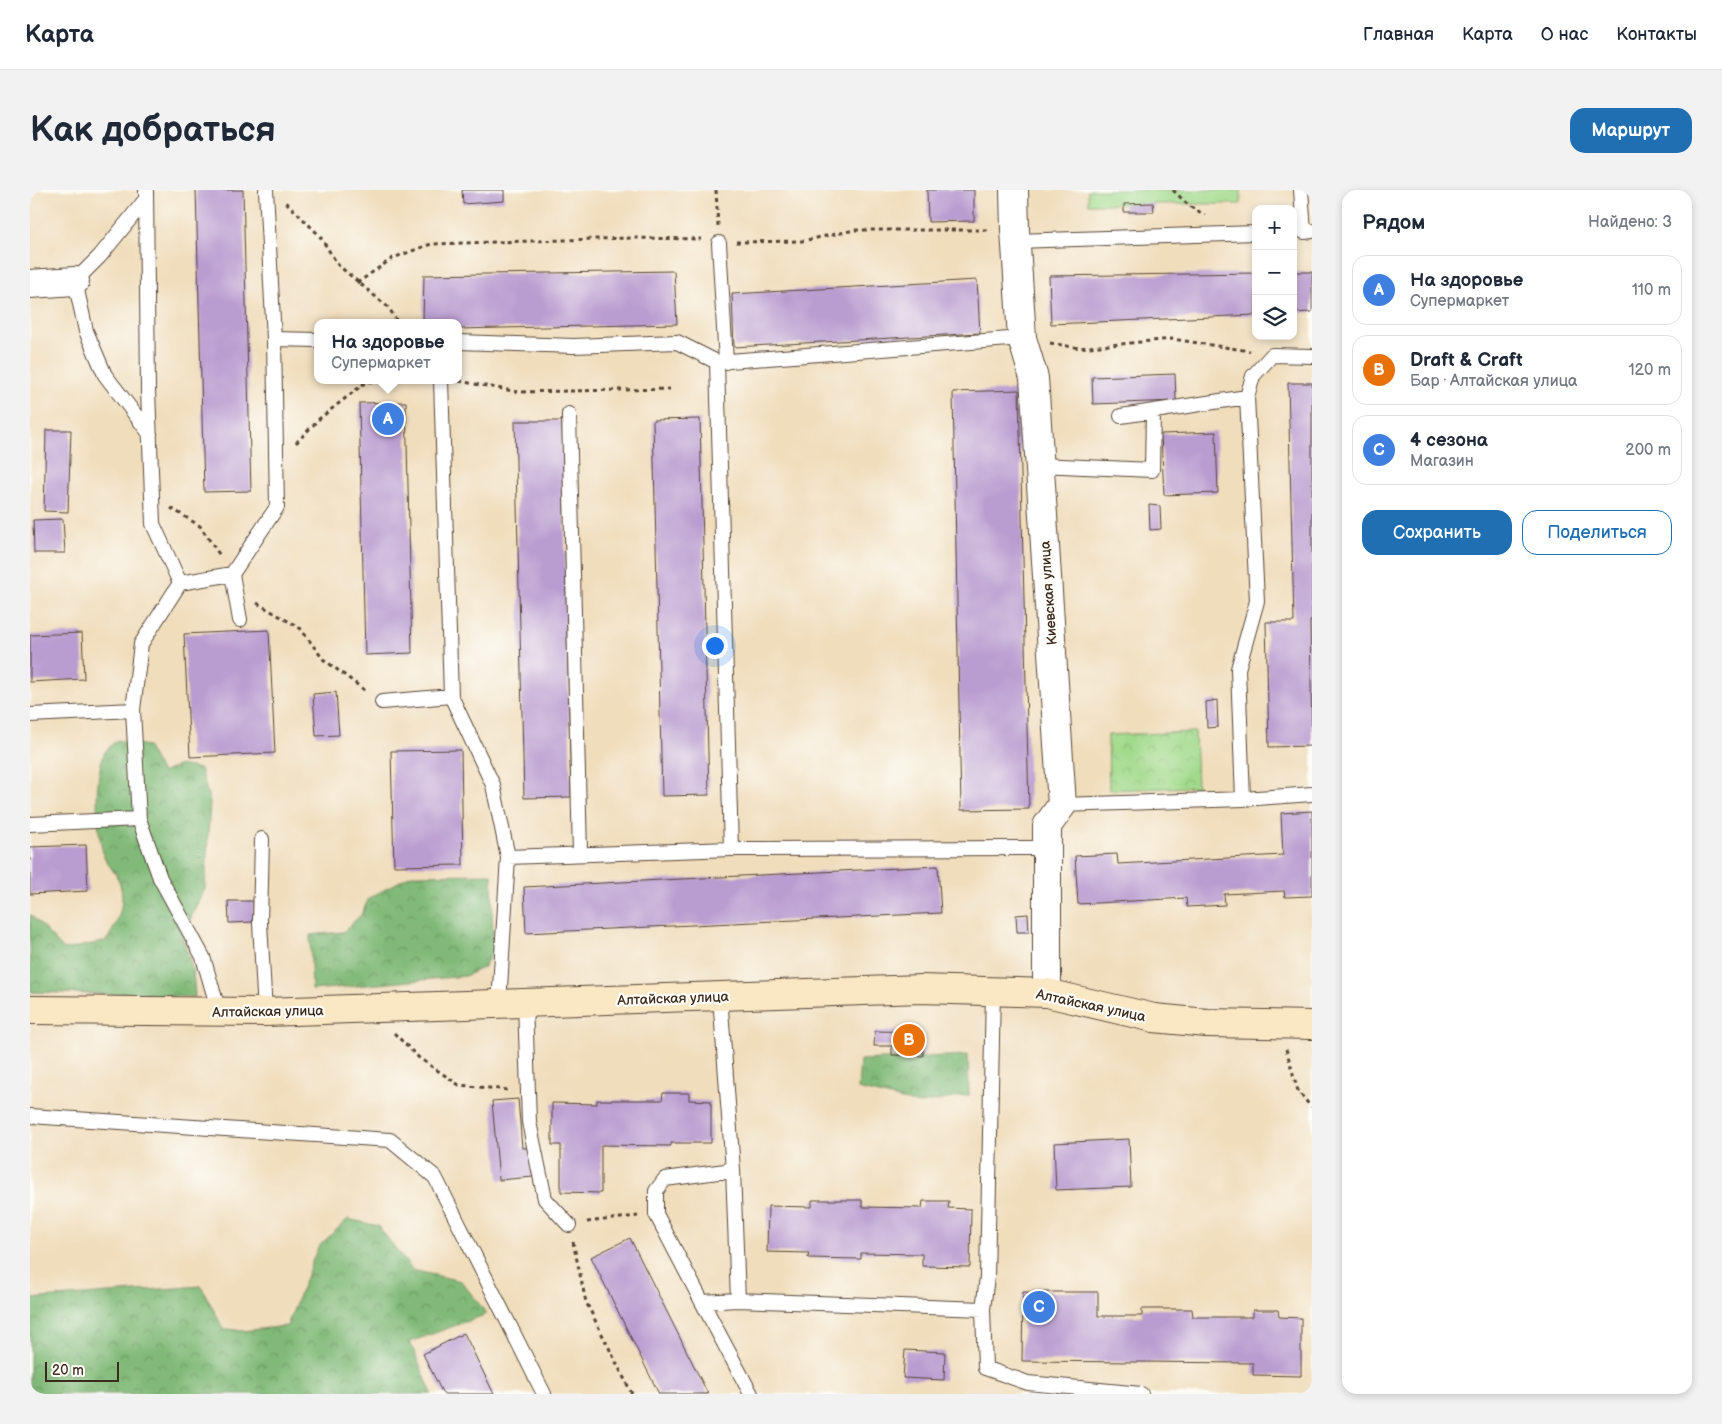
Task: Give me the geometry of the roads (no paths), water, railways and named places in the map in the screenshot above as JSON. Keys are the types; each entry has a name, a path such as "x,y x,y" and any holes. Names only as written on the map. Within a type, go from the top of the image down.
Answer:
{"street":[{"name":"Киевская улица","path":"1014,190 1022,338 1034,378 1062,805"},
{"path":"30,284 75,281"},
{"path":"1047,993 1047,826 1062,805"},
{"name":"Алтайская улица","path":"30,1010 265,1012 921,989 1047,993 1154,1018 1207,1023 1312,1024"}],"lane":[{"path":"240,620 232,574 277,507 274,339 266,190"},
{"path":"1301,190 1305,234"},
{"path":"146,194 100,256 75,281 86,331 105,375 150,434"},
{"path":"146,194 153,524 180,583"},
{"path":"1015,236 1252,233"},
{"path":"719,241 732,849"},
{"path":"462,342 574,346 677,342 721,362 1022,338"},
{"path":"274,339 314,340"},
{"path":"1243,799 1238,669 1257,601 1247,398 1253,376 1272,354 1312,356"},
{"path":"441,384 451,696 493,785 508,857 512,1004 528,1092 529,1122 545,1199 569,1225"},
{"path":"1121,416 1247,398"},
{"path":"1039,465 1152,470 1153,411"},
{"path":"569,414 580,854"},
{"path":"219,1012 203,957 160,878 139,820 133,710 141,644 180,583 232,574"},
{"path":"382,702 451,696"},
{"path":"30,715 133,710"},
{"path":"1062,805 1243,799 1312,794"},
{"path":"30,824 139,820"},
{"path":"262,839 260,923 265,1012"},
{"path":"508,857 732,849 1047,848"},
{"path":"993,992 987,1277 983,1309 985,1368 1028,1382 1141,1394"},
{"path":"720,996 733,1170 738,1300"},
{"path":"30,1116 390,1140 435,1176 544,1394"},
{"path":"733,1170 665,1179 656,1190 656,1214 751,1394"},
{"path":"702,1302 738,1300 983,1309"}],"place":[{"name":"На здоровье","path":"388,419"},
{"name":"Draft & Craft","path":"909,1040"},
{"name":"4 сезона","path":"1039,1307"}]}
